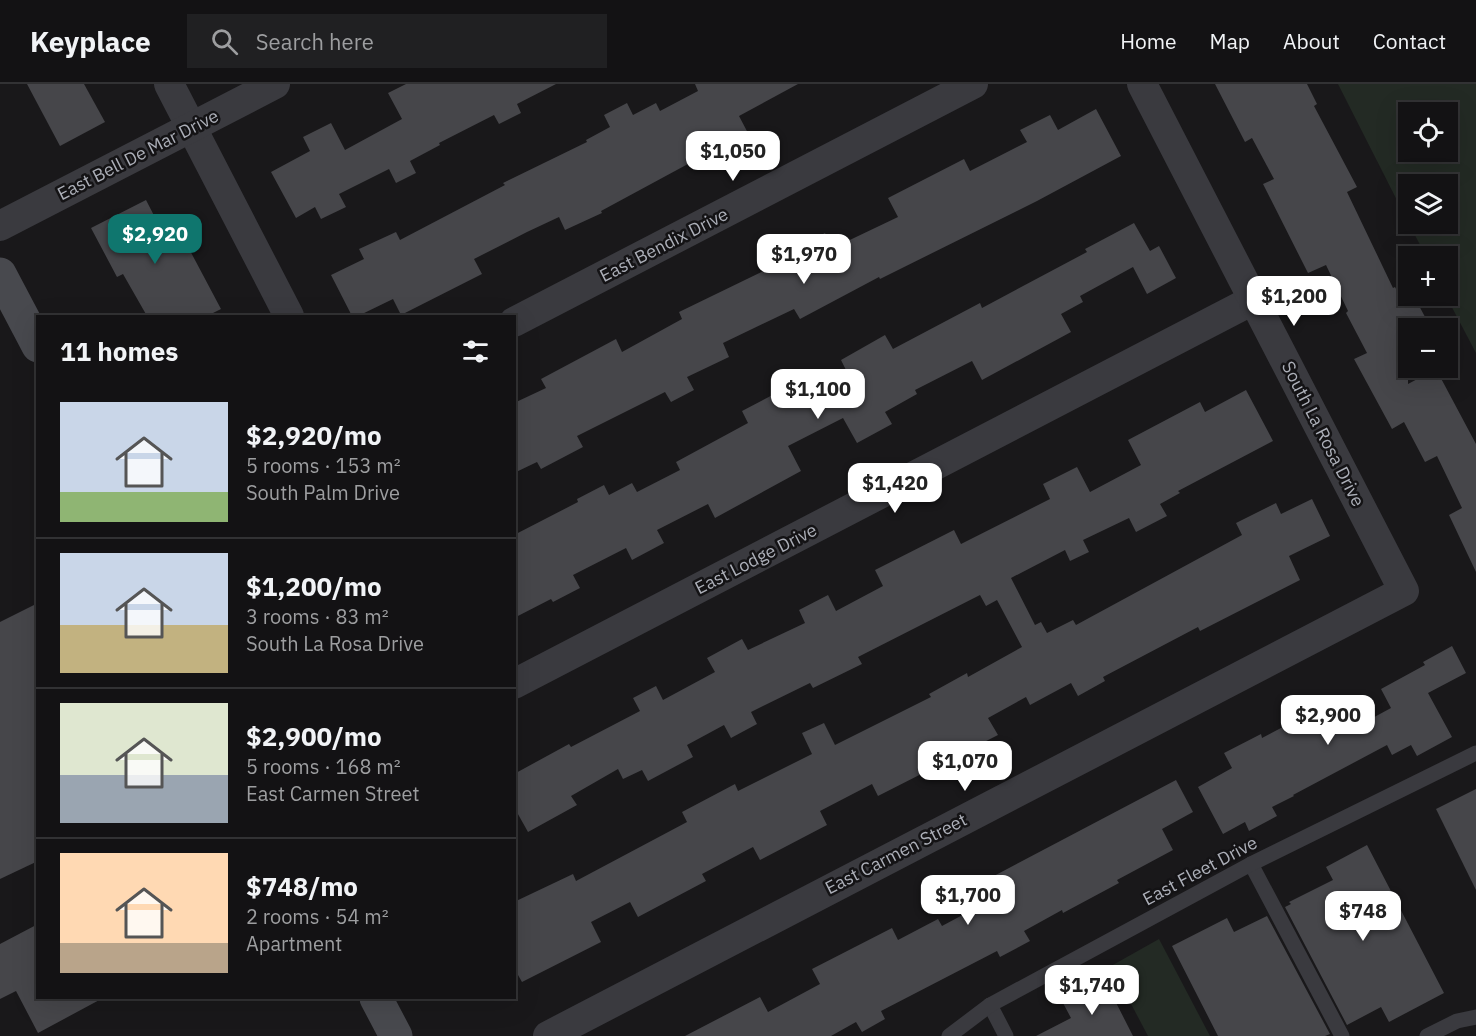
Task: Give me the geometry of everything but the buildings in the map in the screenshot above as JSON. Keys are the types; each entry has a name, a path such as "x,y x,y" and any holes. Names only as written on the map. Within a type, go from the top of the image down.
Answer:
{"main road":[{"path":"0,274 36,342"},
{"path":"377,999 396,1036"}],"street":[{"path":"169,84 288,315"},
{"name":"East Bell De Mar Drive","path":"0,226 275,84"},
{"name":"East Bendix Drive","path":"516,321 973,84"},
{"name":"South La Rosa Drive","path":"1142,84 1404,591"},
{"name":"East Lodge Drive","path":"516,683 1253,300"},
{"name":"East Carmen Street","path":"548,1036 1404,591"}],"lane":[{"name":"East Fleet Drive","path":"949,1036 990,1005 1251,864 1476,753"},
{"path":"1251,864 1342,1036"},
{"path":"990,1005 1006,1036"},
{"path":"1427,1036 1457,1021 1476,1017"}],"shaded area":[{"path":"1338,84 1476,84 1476,353 1451,306 1458,306 1458,246 1421,246 1414,234 1458,234 1458,174 1398,174 1398,202"},
{"path":"1159,939 1210,1036 1148,1036 1111,966"}]}
